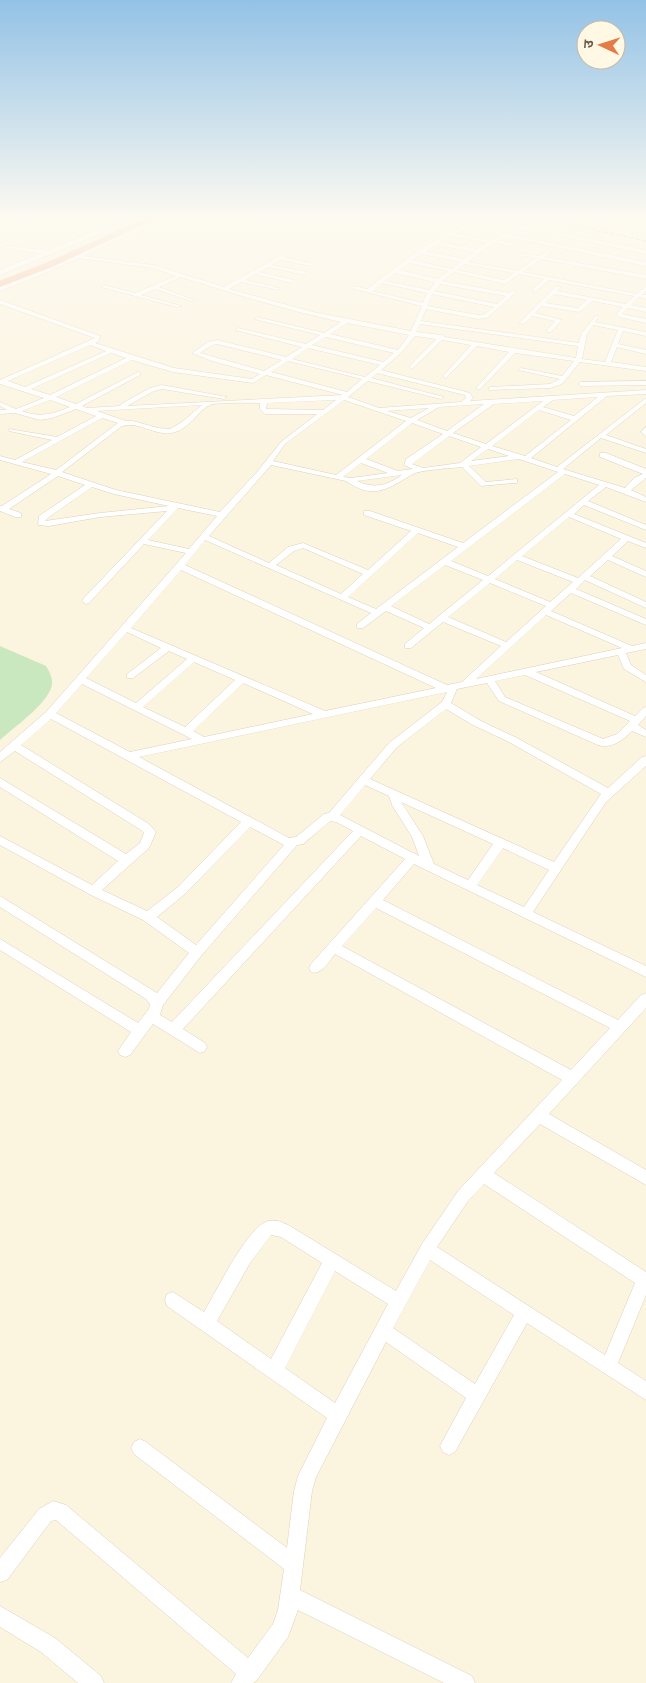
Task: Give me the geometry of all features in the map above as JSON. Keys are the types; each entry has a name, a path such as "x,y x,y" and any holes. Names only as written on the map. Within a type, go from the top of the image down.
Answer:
{"street":[{"path":"138,296 180,306"},
{"path":"178,296 192,301"},
{"path":"244,296 346,321 513,351 646,369"},
{"path":"385,296 425,306 482,317 489,315 509,296"},
{"path":"0,758 50,714 180,566 283,443 346,396 399,352 410,340 429,296"},
{"path":"443,296 498,306"},
{"path":"522,323 549,296"},
{"path":"570,296 646,310"},
{"path":"637,296 619,314 646,321"},
{"path":"549,331 566,316 581,310 592,300"},
{"path":"0,302 98,337 89,343 1,381"},
{"path":"541,304 566,316"},
{"path":"530,314 566,316"},
{"path":"257,319 399,352"},
{"path":"491,389 560,383 578,361 584,334 594,320 621,329 646,334"},
{"path":"89,343 173,370 246,381 256,380 346,321"},
{"path":"418,322 582,345"},
{"path":"607,364 621,329"},
{"path":"238,330 384,364"},
{"path":"412,367 442,337"},
{"path":"441,397 217,342 210,343 195,353 214,360 346,396 377,410 626,491 646,500"},
{"path":"446,376 476,344"},
{"path":"614,345 646,352"},
{"path":"26,389 112,351"},
{"path":"479,388 513,351"},
{"path":"0,412 16,411 50,397 131,358"},
{"path":"376,370 468,394 470,398 464,403"},
{"path":"521,370 563,378"},
{"path":"0,404 34,417 45,418 74,406 138,374"},
{"path":"1,381 124,423 135,423 169,432 179,427 208,402"},
{"path":"581,384 646,383"},
{"path":"119,407 152,389 162,387 249,401"},
{"path":"341,479 361,460 435,405 450,389"},
{"path":"377,410 646,392"},
{"path":"341,479 522,458 576,419 605,395"},
{"path":"85,410 346,396"},
{"path":"463,464 551,398"},
{"path":"264,400 263,409 265,412 324,412"},
{"path":"360,626 560,471 600,436 646,400"},
{"path":"418,471 408,462 494,401"},
{"path":"538,408 576,419"},
{"path":"16,462 102,415"},
{"path":"2,509 57,473 124,423"},
{"path":"646,429 646,434"},
{"path":"11,430 59,438"},
{"path":"600,436 646,451"},
{"path":"602,455 646,473"},
{"path":"0,458 175,506 222,515"},
{"path":"361,460 397,474"},
{"path":"269,462 381,490 418,471"},
{"path":"463,464 484,484 514,480"},
{"path":"626,491 646,473"},
{"path":"90,484 42,518 41,523 49,524 175,506"},
{"path":"408,646 605,484"},
{"path":"583,502 646,528"},
{"path":"86,600 175,506"},
{"path":"2,509 18,515"},
{"path":"367,513 464,546"},
{"path":"568,514 642,544 646,537"},
{"path":"342,598 417,530"},
{"path":"204,537 342,598 430,628"},
{"path":"466,684 627,538"},
{"path":"142,541 191,552"},
{"path":"270,566 291,549 303,545 368,573"},
{"path":"606,556 646,574"},
{"path":"516,557 580,579 646,605"},
{"path":"444,561 637,647"},
{"path":"180,566 449,687"},
{"path":"569,589 646,622"},
{"path":"442,618 508,646"},
{"path":"124,628 323,714"},
{"path":"130,676 168,647"},
{"path":"129,756 637,647"},
{"path":"637,647 627,667 646,679"},
{"path":"137,708 193,658"},
{"path":"524,671 633,723 646,734"},
{"path":"80,679 202,740"},
{"path":"186,732 242,679"},
{"path":"489,679 502,699 593,740 607,743 613,742 646,710"},
{"path":"50,714 248,822 288,842 293,842 299,840 324,819 333,816 393,745 446,704 449,687"},
{"path":"446,704 477,723 513,740 608,793"},
{"path":"14,746 150,832 145,845 93,891"},
{"path":"526,913 595,808 608,793 645,762"},
{"path":"363,780 556,868"},
{"path":"0,782 126,860"},
{"path":"392,793 397,805 417,836 429,866"},
{"path":"333,816 429,866 646,972"},
{"path":"147,917 156,914 171,900 248,822"},
{"path":"174,1030 360,830"},
{"path":"0,840 93,891 147,917 197,952"},
{"path":"125,1051 155,1011 157,1003 197,952 293,842"},
{"path":"470,886 501,842"},
{"path":"315,968 413,858"},
{"path":"0,901 151,995 157,1003"},
{"path":"374,901 620,1027"},
{"path":"0,944 140,1031"},
{"path":"333,947 572,1078"},
{"path":"0,1574 45,1516 53,1510 60,1511 246,1678 281,1630 291,1596 303,1491 307,1476 382,1330 427,1249 442,1224 463,1196 646,999"},
{"path":"151,1016 200,1047"},
{"path":"538,1115 646,1178"},
{"path":"483,1175 645,1281 608,1366"},
{"path":"206,1324 256,1240 268,1228 276,1227 398,1300"},
{"path":"427,1249 646,1391"},
{"path":"274,1371 332,1260"},
{"path":"172,1300 338,1415"},
{"path":"449,1446 524,1312"},
{"path":"382,1330 478,1396"},
{"path":"140,1448 294,1565"},
{"path":"291,1596 465,1683"},
{"path":"0,1616 48,1645 94,1683"}],"green space":[{"path":"0,646 46,666 51,675 52,685 44,700 30,715 0,740"}]}
